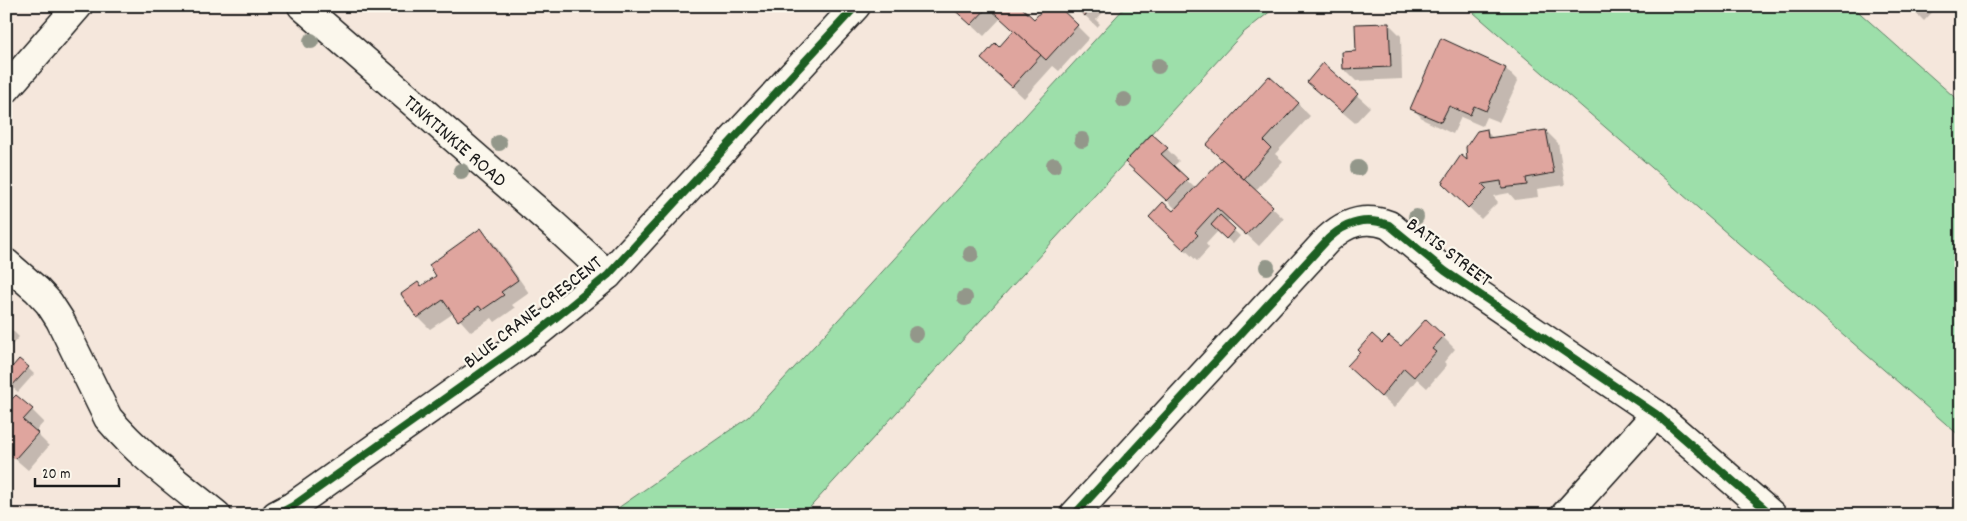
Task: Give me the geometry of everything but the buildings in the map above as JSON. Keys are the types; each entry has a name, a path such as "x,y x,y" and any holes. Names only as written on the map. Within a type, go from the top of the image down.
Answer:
{"street":[{"path":"6,89 78,6"},
{"name":"TINKTINKIE ROAD","path":"302,6 608,275"},
{"name":"BLUE CRANE CRESCENT","path":"276,515 293,506 538,333 608,275 856,6"},
{"name":"BATIS STREET","path":"1074,515 1328,238 1339,229 1351,223 1364,220 1378,220 1389,225 1445,271 1656,414 1772,515"},
{"path":"6,263 49,303 60,320 105,412 119,431 163,471 217,515"},
{"path":"1565,515 1656,414"}],"green space":[{"path":"1126,6 1277,6 1243,33 803,515 608,515 749,417"},
{"path":"1466,6 1852,6 1961,103 1961,437"}],"cycle path":[{"path":"276,515 293,506 537,333 608,275 856,6"},
{"path":"1074,515 1328,239 1342,228 1364,221 1380,222 1389,225 1445,271 1656,414 1772,515"}]}
